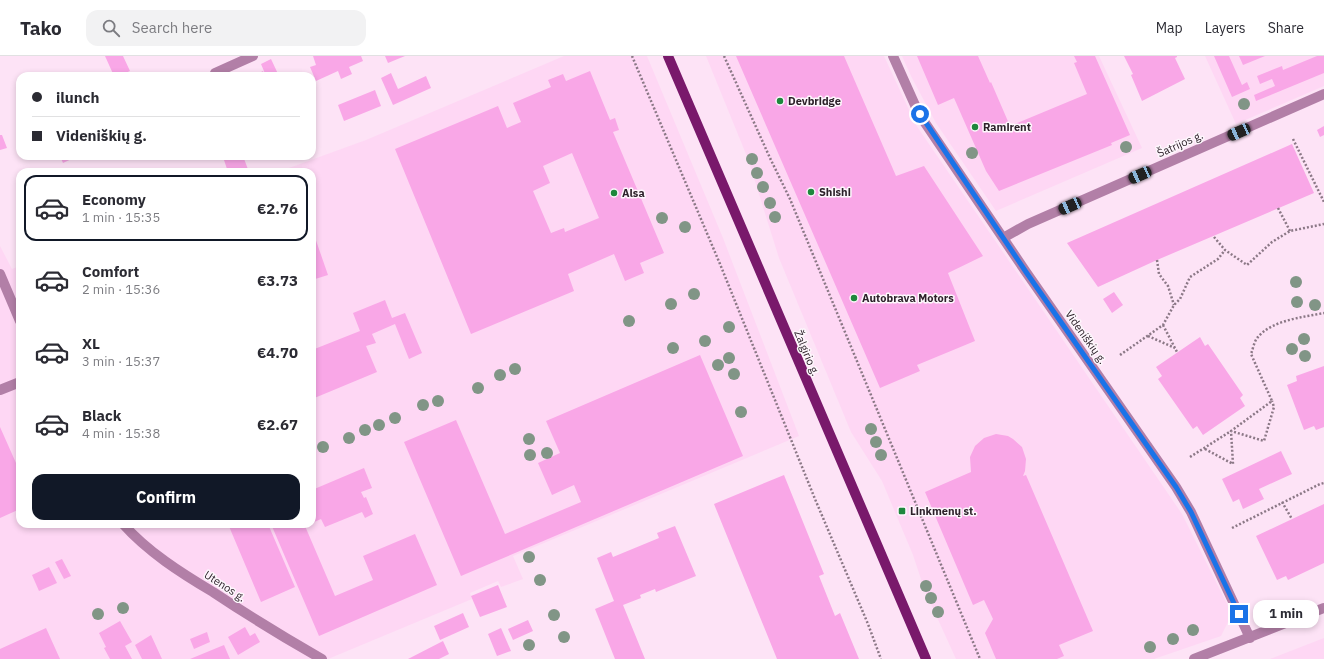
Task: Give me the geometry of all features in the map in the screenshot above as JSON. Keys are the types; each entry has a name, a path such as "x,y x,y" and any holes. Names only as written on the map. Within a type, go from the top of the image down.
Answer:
{"main road":[{"name":"Žalgirio g.","path":"668,56 926,659"}],"street":[{"path":"217,72 253,56"},
{"name":"Videniškių g.","path":"893,56 920,114 1003,238 1176,487 1191,512 1250,638"},
{"name":"Šatrijos g.","path":"1003,238 1028,224 1324,94"},
{"path":"0,274 16,312"},
{"path":"0,390 16,384"},
{"name":"Utenos g.","path":"127,528 146,546 190,578 276,633 322,659"},
{"path":"1194,659 1324,608"}],"path":[{"path":"632,56 720,264 881,659"},
{"path":"724,56 790,199 980,659"},
{"path":"1293,139 1324,202"},
{"path":"1278,208 1290,232"},
{"path":"1214,236 1225,250 1247,265 1272,242 1290,232 1324,224"},
{"path":"1120,355 1163,326 1190,278 1218,259 1225,250"},
{"path":"1157,260 1159,274 1168,286 1174,305"},
{"path":"1231,431 1264,441 1274,407 1251,354 1257,337 1284,321 1324,313"},
{"path":"1163,326 1178,352"},
{"path":"1148,336 1175,348"},
{"path":"1190,457 1205,449 1272,401"},
{"path":"1205,449 1233,464 1231,431"},
{"path":"1232,528 1282,502 1320,484 1324,484"},
{"path":"1282,502 1292,519"}],"shaded area":[{"path":"564,56 647,56 723,238 799,436 513,556 523,579 501,587 498,581 470,593 472,599 328,659 0,659 0,246 12,269 16,268 16,528 316,528 316,168 289,168 311,160 316,160 316,158 366,140"},
{"path":"706,56 884,56 916,125 1182,514 1232,614 1221,636 1154,659 956,659 925,591 913,555 882,481 851,432 779,258 748,159"},
{"path":"902,56 1099,56 1142,148 996,211 936,123"},
{"path":"1205,56 1324,56 1324,86 1236,124"},
{"path":"1324,638 1324,659 1270,659"}],"building":[{"path":"105,56 123,56 130,71 112,72"},
{"path":"313,56 361,56 363,61 349,67 352,74 341,79 338,71 316,81 316,72 312,72 310,67 316,65"},
{"path":"385,56 405,56 388,63"},
{"path":"736,56 844,56 896,176 924,166 983,256 948,273 975,341 917,365 920,371 880,388"},
{"path":"917,56 978,56 1010,126 1087,94 1074,63 1077,62 1074,56 1095,56 1130,135 1111,143 1112,145 999,191 986,171 954,98 938,105"},
{"path":"1124,56 1177,56 1175,58 1185,79 1142,101 1131,75 1133,74"},
{"path":"1214,56 1229,56 1242,85 1247,82 1250,89 1232,97"},
{"path":"1239,56 1265,56 1243,65"},
{"path":"1317,56 1324,56 1324,73 1256,101 1254,95 1275,86 1272,79 1260,84 1257,76 1282,66 1283,70"},
{"path":"271,59 277,72 264,72 261,64"},
{"path":"590,71 610,120 615,118 619,130 613,132 664,253 640,263 644,273 625,281 614,254 568,274 574,291 471,334 395,149 498,106 507,128 521,122 513,103 551,87 548,80 563,74 566,81","holes":["572,153 599,218 565,232 564,228 551,233 533,191 550,183 543,166"]},
{"path":"391,73 398,89 426,76 431,88 393,105 381,78"},
{"path":"375,90 381,106 344,121 338,105"},
{"path":"1324,126 1324,135 1320,137 1317,130"},
{"path":"0,135 2,135 7,148 0,150"},
{"path":"1292,144 1314,193 1157,260 1098,287 1067,243"},
{"path":"62,160 69,160 63,163"},
{"path":"224,160 244,160 248,168 227,168"},
{"path":"316,240 328,275 316,279"},
{"path":"1114,292 1123,305 1112,313 1103,299"},
{"path":"385,300 392,318 405,313 422,353 409,359 395,324 372,334 376,343 366,346 377,372 316,397 316,348 360,331 353,313"},
{"path":"1200,337 1205,346 1208,344 1243,395 1240,398 1245,406 1203,435 1197,426 1193,429 1158,379 1162,376 1156,367"},
{"path":"700,355 743,456 461,576 404,442 456,420 505,534 581,502 574,485 552,495 538,463 560,453 546,421"},
{"path":"1324,366 1324,427 1316,430 1314,426 1304,430 1287,385 1297,381 1296,376"},
{"path":"0,427 16,463 16,511 0,518"},
{"path":"996,434 1008,436 1022,447 1026,459 1023,476 1026,475 1093,631 1059,645 1064,656 1057,659 996,659 985,633 993,619 984,600 973,605 925,492 971,472 970,457 975,446 984,438"},
{"path":"1281,451 1292,474 1259,489 1264,499 1243,509 1239,499 1233,502 1222,479"},
{"path":"364,468 372,488 361,492 364,498 366,497 373,514 365,518 362,512 325,527 321,519 316,521 316,488"},
{"path":"784,475 824,574 819,576 835,616 840,613 859,659 777,659 714,504"},
{"path":"1324,504 1324,563 1288,580 1286,576 1277,580 1256,536"},
{"path":"675,526 696,576 656,592 655,589 640,595 641,598 623,605 645,659 615,659 595,609 614,601 597,558 611,552 613,557 659,538 657,533"},
{"path":"230,528 270,528 295,587 261,602"},
{"path":"273,528 306,528 335,596 373,580 363,556 415,534 437,585 319,636"},
{"path":"62,559 71,576 64,579 55,562"},
{"path":"49,567 57,583 39,591 32,575"},
{"path":"498,585 507,607 480,617 471,596"},
{"path":"463,613 469,627 440,640 434,626"},
{"path":"528,620 533,631 513,640 508,629"},
{"path":"120,621 132,642 125,646 132,659 110,659 104,648 106,647 99,633"},
{"path":"245,627 250,636 255,633 260,642 238,655 228,637"},
{"path":"46,628 60,659 0,659 0,649"},
{"path":"501,628 511,651 497,656 488,634"},
{"path":"207,632 210,642 194,649 190,639"},
{"path":"151,635 162,659 142,659 135,645"},
{"path":"443,641 449,654 439,659 408,659"},
{"path":"224,645 230,659 190,659"}],"place":[{"name":"Devbridge","path":"780,101"},
{"name":"Ramirent","path":"975,127"},
{"name":"Shishi","path":"811,192"},
{"name":"Alsa","path":"614,193"},
{"name":"Autobrava Motors","path":"854,298"},
{"name":"Linkmenų st.","path":"902,511"}],"route":[{"path":"920,114 982,208 1176,487 1201,532 1239,614"}]}
